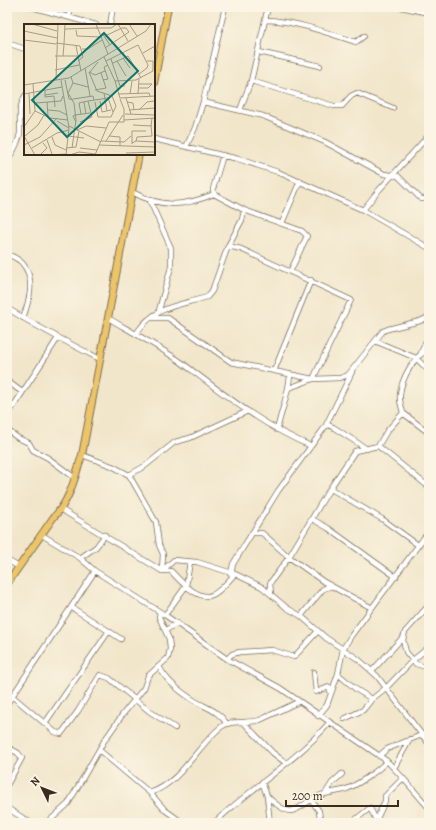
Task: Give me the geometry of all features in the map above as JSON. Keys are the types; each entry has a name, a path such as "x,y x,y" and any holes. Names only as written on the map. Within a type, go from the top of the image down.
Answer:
{"main road":[{"path":"155,78 168,7"},
{"path":"7,584 62,510 75,478 82,455 139,155"}],"street":[{"path":"32,7 93,24"},
{"path":"69,17 71,7"},
{"path":"110,24 113,7"},
{"path":"186,147 195,128 203,102 225,7"},
{"path":"240,110 250,81 253,65 259,52 268,7"},
{"path":"401,7 429,13"},
{"path":"266,20 274,20 318,30 356,42 364,36"},
{"path":"7,43 24,48"},
{"path":"259,52 320,66"},
{"path":"250,81 334,106 342,106 354,94 357,93 393,108"},
{"path":"7,162 16,147 20,135 18,116 20,106 24,98"},
{"path":"203,102 263,116 314,138 384,174 398,176 421,199 425,199 429,195"},
{"path":"363,210 392,175 429,135"},
{"path":"155,139 223,155 278,172 363,210 429,248"},
{"path":"214,194 213,189 223,155"},
{"path":"282,224 300,181"},
{"path":"7,183 7,191"},
{"path":"132,192 160,204 176,205 214,194 244,210 302,231 307,236 290,272"},
{"path":"150,201 171,248 171,267 159,310 152,318"},
{"path":"159,310 207,297 212,291 228,246 242,220 244,210"},
{"path":"228,246 241,249 311,280 351,300 313,379 289,388"},
{"path":"7,254 23,263 31,280 29,300 23,318"},
{"path":"274,371 311,280"},
{"path":"7,308 58,338 76,345 100,359"},
{"path":"62,510 162,571 171,571 186,586 204,596 212,595 233,574 233,564 278,491 325,427 352,372 375,341 388,328 420,321 429,317"},
{"path":"108,318 180,362 277,430 311,446"},
{"path":"136,334 146,320 152,318 168,318 231,362 313,379 340,378 352,372"},
{"path":"429,335 421,353 416,358 401,390 400,396 403,414 429,433"},
{"path":"7,416 58,338"},
{"path":"375,341 416,358 429,371"},
{"path":"421,353 429,350"},
{"path":"277,430 284,396 289,388 290,375"},
{"path":"7,381 22,392"},
{"path":"130,475 145,466 172,444 190,438 248,411"},
{"path":"355,451 378,446 387,431 403,414"},
{"path":"325,427 328,425 367,449"},
{"path":"7,430 18,438 29,443 33,450 48,458 75,478"},
{"path":"262,587 270,582 289,557 329,490 355,451 354,442"},
{"path":"378,446 429,487"},
{"path":"82,455 112,466 130,475 156,522 159,545 163,554 162,571"},
{"path":"329,490 334,490 375,515 418,545"},
{"path":"312,519 328,528 396,577"},
{"path":"318,716 327,705 330,692 338,674 343,649 396,577 398,571 429,532"},
{"path":"252,533 262,533 289,557 324,582 372,608"},
{"path":"42,535 80,558 96,571 177,623 227,659 268,681 387,761 429,808"},
{"path":"80,558 96,547 105,535"},
{"path":"423,539 429,544"},
{"path":"7,560 19,567"},
{"path":"162,571 174,560 190,562 233,574 262,587 287,608 301,616 318,631 372,671 387,687 429,744"},
{"path":"165,615 186,586 190,562"},
{"path":"7,704 96,571"},
{"path":"270,582 271,594"},
{"path":"301,616 323,589 324,582"},
{"path":"323,589 332,586"},
{"path":"372,671 404,636 429,605"},
{"path":"71,607 121,639"},
{"path":"47,823 68,804 100,750 134,699 144,688 150,674 168,658 170,653 169,639 159,617 160,612"},
{"path":"166,630 177,623"},
{"path":"45,724 109,631"},
{"path":"227,659 232,654 240,652 274,650 294,657 318,631"},
{"path":"404,636 404,645 412,660 421,667 429,668"},
{"path":"344,719 363,710 372,699 387,687 412,660 429,649"},
{"path":"159,666 164,677 192,699 215,711 227,724"},
{"path":"314,672 316,692 329,687 330,692"},
{"path":"338,674 357,690 372,699"},
{"path":"12,696 58,734 64,732 100,675 109,678 161,720 175,728"},
{"path":"150,793 158,790 184,769 222,726 260,720 298,702"},
{"path":"244,723 273,753 286,763"},
{"path":"214,823 310,744 329,723"},
{"path":"379,756 388,749 429,732"},
{"path":"394,768 410,739"},
{"path":"7,747 18,752 22,758 7,785"},
{"path":"100,750 150,793 165,810 183,823"},
{"path":"262,782 268,796 273,802 290,811 296,810 311,800 325,794 346,789 370,775 387,761"},
{"path":"325,794 332,783 342,774"},
{"path":"376,822 385,801 385,796 403,778"},
{"path":"268,796 270,823"},
{"path":"311,800 319,811 320,820 324,823"},
{"path":"7,808 31,823"},
{"path":"351,823 358,821 370,808 372,811 382,808"},
{"path":"372,811 376,822"}]}
